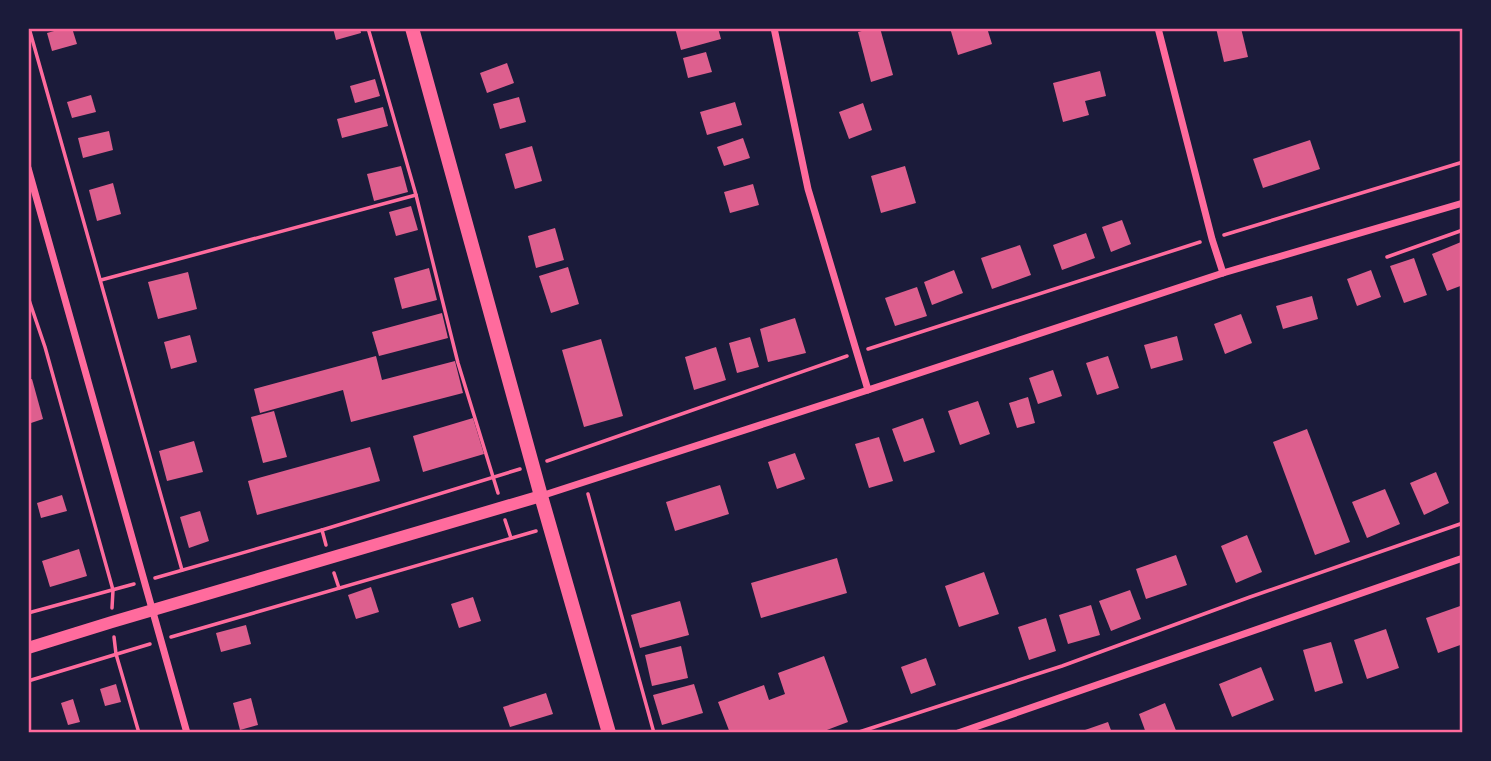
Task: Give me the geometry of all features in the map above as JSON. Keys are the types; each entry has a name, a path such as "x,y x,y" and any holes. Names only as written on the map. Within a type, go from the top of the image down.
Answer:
{"main road":[{"path":"412,28 609,733"}],"street":[{"path":"774,28 808,188 868,390"},
{"path":"1158,28 1223,273"},
{"path":"28,168 187,733"},
{"path":"28,648 541,496 1223,273 1463,203"},
{"path":"958,733 1463,558"}],"path":[{"path":"29,28 182,570"},
{"path":"368,28 416,195 458,363 511,538"},
{"path":"28,613 322,530 533,466 856,353 1463,162"},
{"path":"101,280 416,195"},
{"path":"1387,257 1463,230"},
{"path":"28,297 45,347 113,590 112,622 116,654 139,733"},
{"path":"584,482 654,733"},
{"path":"856,733 1062,666 1463,523"},
{"path":"28,681 550,527"}],"building":[{"path":"72,28 77,44 52,51 47,33"},
{"path":"333,28 360,28 361,33 336,40"},
{"path":"675,28 718,28 721,39 681,50"},
{"path":"880,28 893,75 871,82 858,32"},
{"path":"950,28 987,28 992,44 958,55"},
{"path":"1216,28 1241,28 1248,57 1224,62"},
{"path":"706,52 712,72 688,78 683,58"},
{"path":"507,63 514,83 487,93 480,73"},
{"path":"1100,71 1106,96 1085,101 1089,115 1063,122 1053,83"},
{"path":"375,79 380,96 355,103 350,86"},
{"path":"91,95 96,112 72,118 67,102"},
{"path":"519,97 526,122 500,129 493,104"},
{"path":"735,102 742,125 707,135 700,112"},
{"path":"863,103 872,130 849,139 839,112"},
{"path":"383,107 388,126 342,138 337,119"},
{"path":"109,131 113,150 83,158 78,138"},
{"path":"743,138 750,158 724,166 717,147"},
{"path":"1310,140 1320,169 1263,188 1253,159"},
{"path":"532,146 542,181 515,189 505,154"},
{"path":"401,166 408,192 374,201 367,174"},
{"path":"905,166 916,203 881,213 871,176"},
{"path":"113,183 121,214 97,221 89,190"},
{"path":"753,184 759,205 730,213 724,192"},
{"path":"411,206 418,230 396,236 389,212"},
{"path":"1122,220 1131,244 1111,252 1102,227"},
{"path":"555,228 564,260 536,268 528,236"},
{"path":"1086,233 1095,258 1062,270 1053,245"},
{"path":"1461,242 1463,285 1447,291 1432,254"},
{"path":"1020,245 1031,275 992,289 981,258"},
{"path":"1414,258 1427,295 1404,303 1390,266"},
{"path":"568,267 579,304 551,313 539,276"},
{"path":"429,268 437,300 402,309 394,278"},
{"path":"954,270 963,293 932,305 924,282"},
{"path":"1371,270 1381,297 1357,306 1347,279"},
{"path":"188,272 197,309 158,319 148,282"},
{"path":"917,287 927,316 895,326 885,298"},
{"path":"1312,296 1318,319 1283,329 1276,306"},
{"path":"442,313 448,338 379,356 372,332"},
{"path":"1241,314 1252,343 1225,354 1214,324"},
{"path":"795,318 806,353 768,362 760,329"},
{"path":"190,335 197,362 171,369 164,342"},
{"path":"1177,336 1183,360 1151,369 1144,345"},
{"path":"750,337 759,367 737,373 729,343"},
{"path":"601,339 623,416 584,427 562,350"},
{"path":"716,347 726,380 694,390 685,357"},
{"path":"376,356 382,380 455,361 463,393 351,422 343,390 260,413 254,389"},
{"path":"1108,356 1119,388 1097,395 1086,363"},
{"path":"1053,370 1062,396 1038,404 1029,378"},
{"path":"32,379 43,419 28,424 28,380"},
{"path":"1028,397 1035,423 1017,428 1009,403"},
{"path":"978,401 990,434 960,445 948,411"},
{"path":"274,411 287,457 263,463 251,417"},
{"path":"473,418 484,454 423,472 413,436"},
{"path":"923,418 935,452 904,462 892,429"},
{"path":"1307,429 1350,542 1315,555 1273,442"},
{"path":"879,437 893,481 869,488 855,444"},
{"path":"194,441 203,472 167,481 159,451"},
{"path":"370,447 380,481 257,515 248,481"},
{"path":"795,453 805,479 777,489 768,462"},
{"path":"1436,472 1449,503 1424,515 1410,483"},
{"path":"720,485 729,514 675,531 666,502"},
{"path":"1385,489 1400,524 1367,538 1352,502"},
{"path":"62,495 67,511 41,518 37,503"},
{"path":"200,511 209,541 189,548 180,517"},
{"path":"1247,535 1262,572 1236,583 1221,546"},
{"path":"79,549 87,576 50,587 42,561"},
{"path":"1176,555 1187,585 1146,599 1136,569"},
{"path":"837,558 847,593 761,618 751,583"},
{"path":"984,572 999,614 959,627 945,586"},
{"path":"371,587 379,612 356,619 348,595"},
{"path":"1130,590 1141,619 1111,631 1099,601"},
{"path":"473,597 481,621 459,628 451,604"},
{"path":"680,601 689,635 640,648 631,615"},
{"path":"1091,605 1100,635 1068,644 1059,615"},
{"path":"1463,605 1463,644 1438,653 1426,618"},
{"path":"1046,618 1056,651 1029,660 1018,627"},
{"path":"246,625 251,644 221,652 216,633"},
{"path":"1386,629 1399,668 1367,679 1354,640"},
{"path":"1331,642 1343,683 1315,692 1303,650"},
{"path":"681,646 688,678 652,686 645,655"},
{"path":"824,656 848,722 819,733 730,733 718,702 764,685 769,700 785,694 778,673"},
{"path":"926,658 936,685 911,694 901,667"},
{"path":"1261,667 1274,700 1232,717 1219,684"},
{"path":"116,684 121,702 105,706 100,689"},
{"path":"694,684 703,713 662,725 653,695"},
{"path":"546,693 553,714 510,727 503,707"},
{"path":"251,698 258,725 240,730 233,703"},
{"path":"73,699 80,722 68,725 61,703"},
{"path":"1165,703 1177,733 1146,733 1139,714"},
{"path":"1108,722 1112,733 1086,733 1085,730"}]}
